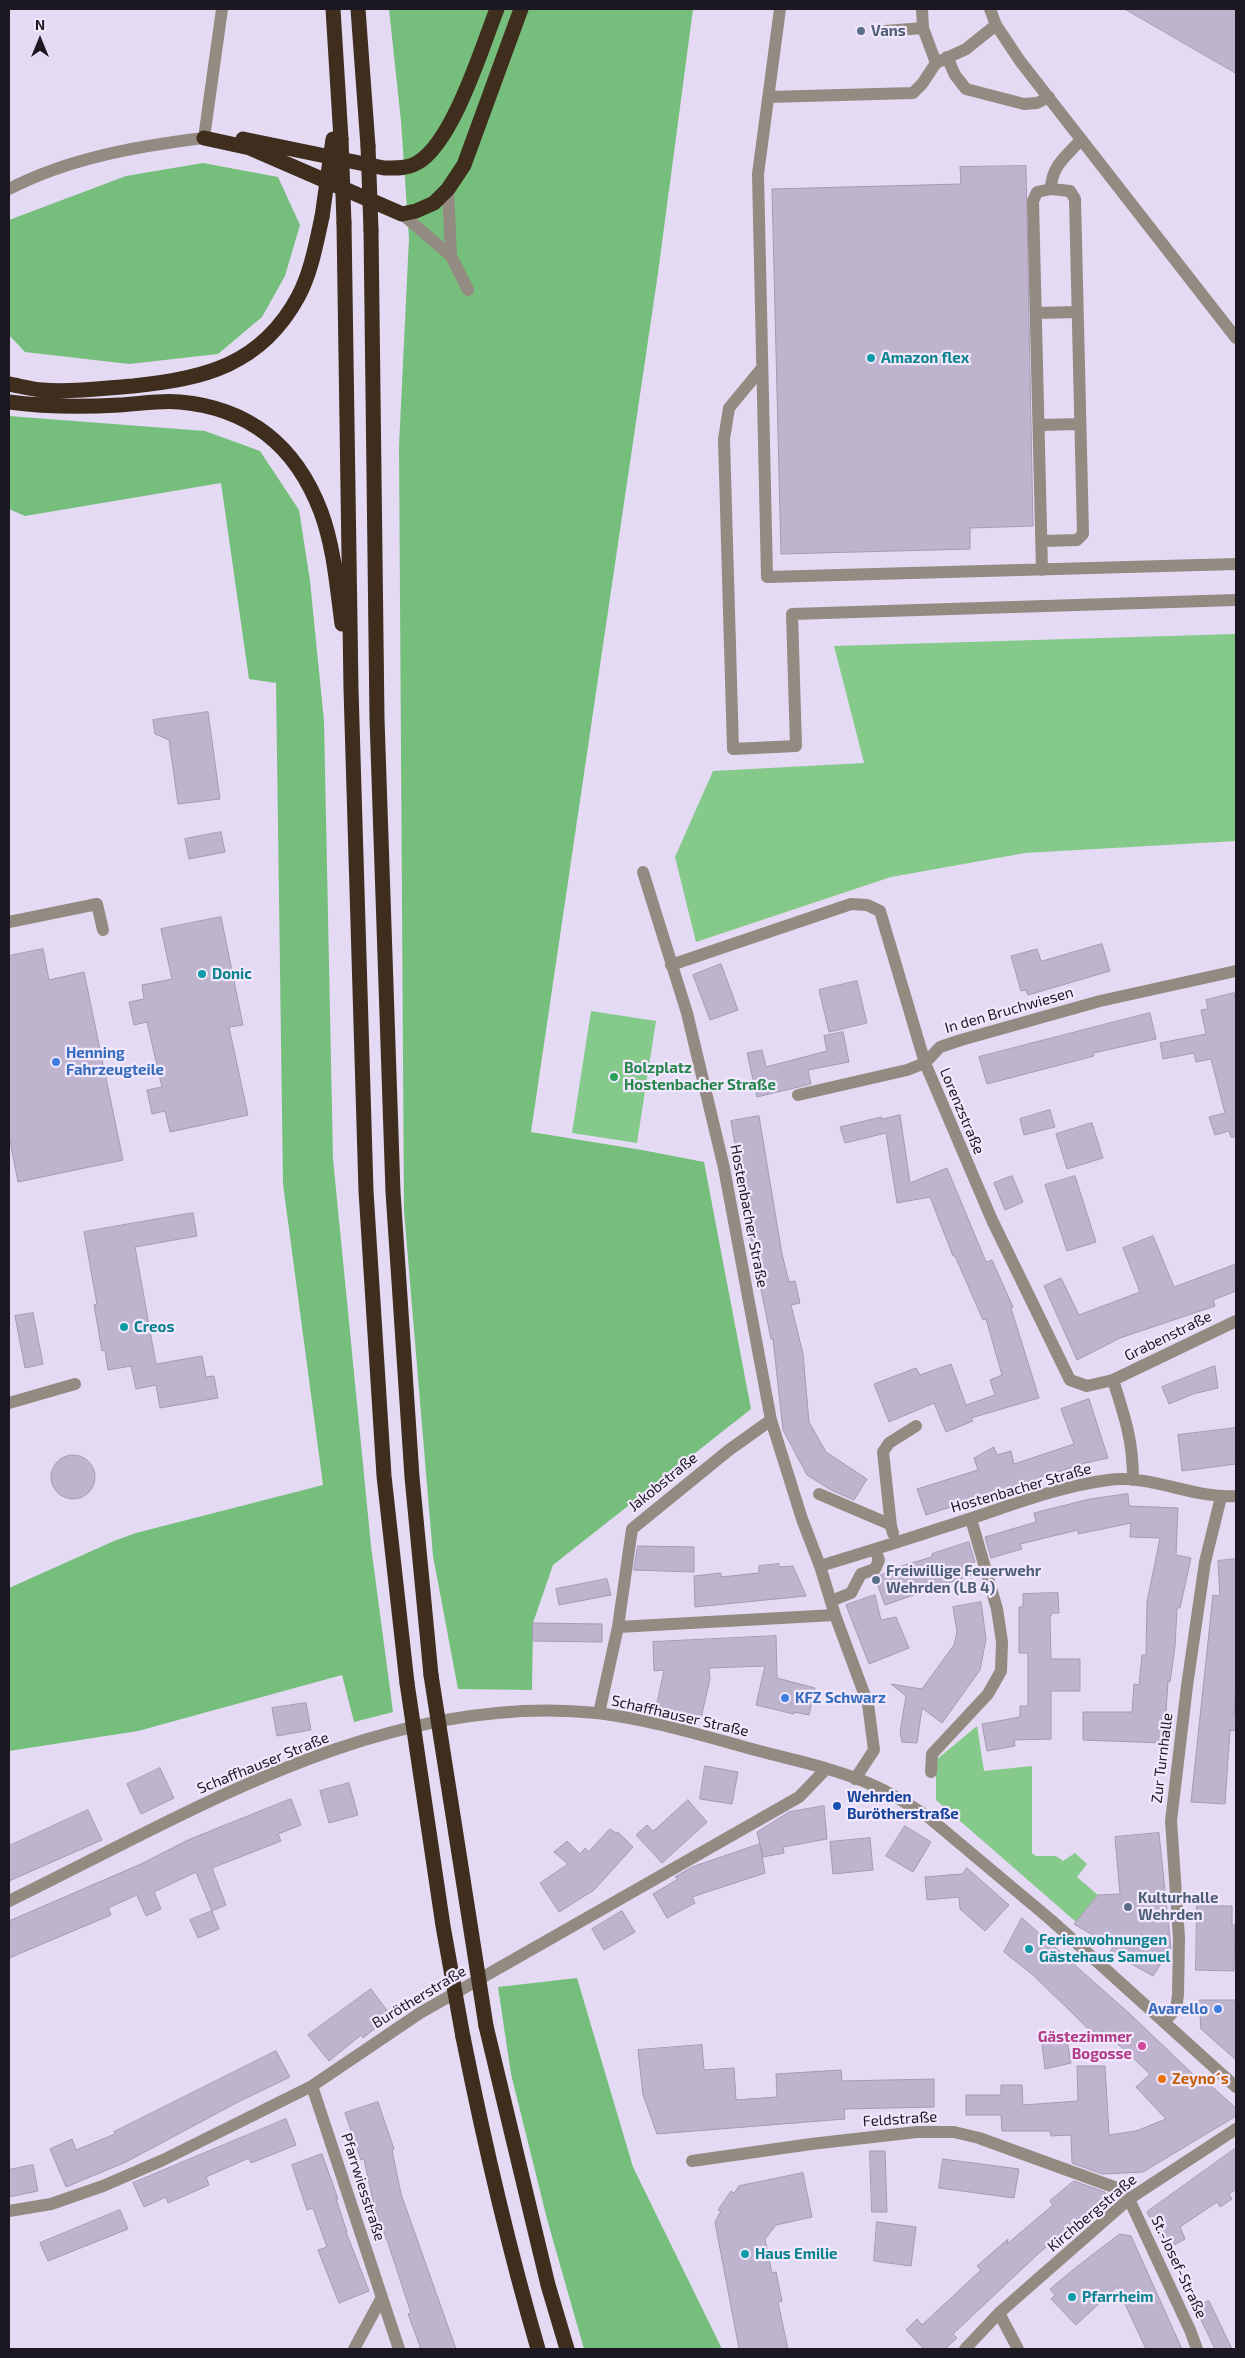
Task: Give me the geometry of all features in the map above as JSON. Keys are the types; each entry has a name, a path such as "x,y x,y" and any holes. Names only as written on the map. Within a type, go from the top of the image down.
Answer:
{"highway":[{"path":"333,9 338,76 337,138 344,223 352,690 366,1192 384,1476 407,1682 443,1926 463,2037 488,2158 520,2289 538,2349"},
{"path":"204,138 249,140 384,168 401,168 418,162 435,146 448,127 465,92 497,9"},
{"path":"204,138 250,148 402,214 416,211 434,203 448,189 464,165 521,9"},
{"path":"359,10 368,146 371,230 377,720 393,1192 412,1477 432,1675 486,2026 548,2285 567,2349"},
{"path":"9,384 43,390 113,388 174,382 216,371 249,354 277,326 298,297 313,258 337,138"},
{"path":"9,402 44,406 117,406 178,401 220,408 257,425 283,448 304,478 321,512 331,549 352,690"}],"street":[{"path":"9,189 26,180 90,158 143,146 204,138 222,9"},
{"path":"780,9 758,174 767,577 1236,564"},
{"path":"922,9 923,28 941,60 966,89 1024,104 1037,103 1049,98"},
{"path":"990,9 996,25 1080,141 1236,338"},
{"path":"768,97 913,93 941,60 966,49 996,25"},
{"path":"885,31 923,28"},
{"path":"1051,189 1051,177 1055,168 1080,141"},
{"path":"448,189 451,256"},
{"path":"1042,541 1077,540 1083,534 1075,199 1070,191 1051,189 1037,192 1033,201 1042,570"},
{"path":"402,214 451,256 468,290"},
{"path":"1036,313 1077,312"},
{"path":"762,368 729,408 725,422 733,748 796,746 792,614 1236,600"},
{"path":"1039,425 1080,424"},
{"name":"Hostenbacher Straße","path":"643,872 671,965 688,1013 724,1168 771,1420 802,1519 868,1704 874,1750 855,1779"},
{"path":"9,922 96,904 103,930"},
{"name":"Lorenzstraße","path":"671,965 851,904 867,905 880,912 925,1063 992,1220 1070,1380 1088,1386 1113,1380"},
{"name":"In den Bruchwiesen","path":"798,1095 907,1070 925,1063 940,1047 961,1040 1100,1001 1236,971"},
{"name":"Grabenstraße","path":"1113,1380 1236,1321"},
{"path":"1113,1380 1129,1430 1133,1450 1133,1480"},
{"path":"9,1403 75,1384"},
{"name":"Jakobstraße","path":"599,1714 618,1627 632,1529 722,1455 771,1420"},
{"path":"895,1542 891,1526 884,1452 889,1443 916,1426"},
{"name":"Hostenbacher Straße","path":"820,1566 971,1519 1002,1507 1083,1484 1110,1480 1133,1480 1221,1497 1236,1496"},
{"path":"820,1494 891,1526"},
{"name":"Zur Turnhalle","path":"1164,2022 1176,2009 1178,1996 1179,1938 1171,1821 1205,1562 1221,1497"},
{"path":"931,1772 932,1754 984,1699 1001,1671 1002,1642 998,1609 971,1519"},
{"path":"831,1601 851,1593 861,1574 875,1569 879,1560 875,1550"},
{"path":"618,1627 835,1615"},
{"name":"Schaffhauser Straße","path":"9,1901 198,1807 271,1774 360,1742 474,1714 533,1711 599,1714 679,1729 826,1769 876,1787 927,1816 1051,1920 1236,2087"},
{"name":"Burötherstraße","path":"9,2211 51,2204 103,2186 164,2160 312,2086 420,2013 541,1946 799,1797 826,1769"},
{"name":"Pfarrwiesstraße","path":"312,2086 399,2349"},
{"name":"Kirchbergstraße","path":"965,2349 999,2313 1129,2199 1236,2129"},
{"name":"Feldstraße","path":"692,2161 918,2132 954,2132 979,2138 1114,2187 1129,2199"},
{"name":"St.-Josef-Straße","path":"1129,2199 1197,2349"},
{"path":"354,2349 382,2297"},
{"path":"999,2313 1018,2349"}],"green space":[{"path":"389,9 693,9 658,273 531,1132 704,1162 751,1409 553,1565 533,1623 532,1690 458,1689 433,1556 404,1211 399,446 409,238 401,121"},
{"path":"203,163 278,177 300,225 285,276 262,317 218,354 129,364 25,352 9,335 9,220 126,176"},
{"path":"9,416 205,431 260,451 299,510 310,581 324,721 333,1159 371,1546 393,1712 354,1722 342,1675 138,1731 9,1751 9,1588 136,1533 323,1485 283,1184 276,683 249,679 221,483 25,516 9,509"},
{"path":"1236,634 1236,841 1025,853 891,877 696,942 675,857 713,771 864,763 834,646"},
{"name":"Bolzplatz Hostenbacher Straße","path":"591,1011 656,1021 637,1143 572,1133"},
{"path":"977,1726 984,1771 1032,1766 1032,1853 1036,1856 1056,1856 1063,1861 1075,1853 1087,1864 1077,1877 1098,1895 1076,1922 936,1800 936,1760"},
{"path":"577,1978 633,2167 722,2349 584,2349 547,2219 511,2074 498,1987"}],"building":[{"path":"1125,9 1236,9 1236,73"},
{"name":"Amazon flex","path":"1026,166 1033,526 970,528 970,549 781,554 772,189 961,184 960,167"},
{"path":"208,712 220,799 178,804 169,740 155,734 153,720"},
{"path":"221,832 225,852 189,859 185,839"},
{"path":"221,917 243,1025 229,1027 248,1115 170,1132 165,1111 152,1114 147,1090 162,1087 147,1022 134,1025 129,1002 144,999 142,985 172,979 161,929"},
{"path":"1102,944 1110,971 1028,995 1026,990 1021,991 1011,956 1037,949 1041,961"},
{"name":"Henning Fahrzeugteile","path":"43,949 49,980 84,972 123,1160 18,1182 9,1136 9,956"},
{"path":"721,964 738,1010 710,1020 693,975"},
{"path":"857,981 867,1023 829,1032 819,990"},
{"path":"1234,993 1236,1002 1236,1137 1231,1137 1229,1131 1215,1135 1209,1117 1225,1113 1211,1059 1196,1062 1194,1053 1163,1059 1160,1043 1206,1034 1201,1010 1208,1009 1206,1000"},
{"path":"1150,1013 1156,1039 1093,1053 1094,1056 987,1084 979,1057"},
{"path":"843,1032 849,1062 808,1070 811,1084 757,1097 747,1053 762,1050 766,1067 827,1051 824,1036"},
{"path":"1050,1110 1055,1127 1024,1135 1020,1119"},
{"path":"900,1115 910,1183 947,1168 986,1262 992,1260 1013,1307 1011,1308 1039,1398 971,1418 973,1421 946,1432 934,1403 889,1422 874,1384 916,1368 920,1375 951,1364 966,1405 995,1395 990,1380 1002,1375 986,1319 983,1320 955,1256 953,1256 930,1197 897,1203 886,1133 845,1143 840,1127 881,1117 882,1119"},
{"path":"759,1116 782,1254 789,1282 795,1281 800,1303 791,1305 803,1354 809,1422 826,1452 867,1479 854,1500 831,1490 807,1475 783,1430 773,1339 771,1339 750,1235 731,1121"},
{"path":"1092,1123 1103,1158 1067,1169 1056,1134"},
{"path":"1012,1176 1023,1202 1005,1210 994,1183"},
{"path":"1075,1176 1096,1242 1067,1251 1045,1185"},
{"name":"Creos","path":"193,1213 197,1236 135,1247 156,1364 202,1356 206,1377 214,1376 218,1398 160,1408 156,1385 136,1389 131,1366 108,1370 105,1350 102,1351 94,1305 97,1304 84,1232"},
{"path":"1153,1236 1174,1287 1236,1264 1236,1291 1213,1300 1215,1306 1120,1338 1077,1360 1044,1286 1061,1278 1079,1315 1140,1292 1123,1248"},
{"path":"33,1313 43,1364 25,1368 15,1316"},
{"path":"1215,1366 1218,1388 1193,1394 1169,1404 1162,1387"},
{"path":"1089,1399 1108,1458 1085,1463 926,1515 917,1489 978,1470 974,1458 994,1447 997,1455 1011,1451 1014,1464 1074,1444 1061,1409"},
{"path":"1236,1428 1236,1464 1182,1471 1178,1435"},
{"path":"73,1455 85,1459 91,1465 95,1477 91,1489 85,1495 73,1499 61,1495 55,1489 51,1477 55,1465 61,1459"},
{"path":"1128,1494 1129,1506 1178,1508 1176,1555 1191,1558 1180,1608 1177,1608 1175,1647 1170,1682 1168,1681 1164,1743 1083,1740 1083,1712 1132,1712 1134,1684 1139,1685 1142,1655 1146,1655 1147,1602 1160,1538 1130,1537 1131,1523 1078,1534 1078,1530 1020,1544 1022,1549 991,1558 985,1537 1036,1522 1034,1513 1090,1499"},
{"path":"969,1542 975,1562 971,1563 974,1574 885,1605 875,1578 895,1568 932,1557 932,1554"},
{"path":"638,1546 694,1547 694,1572 634,1570"},
{"path":"1236,1559 1236,1684 1234,1716 1236,1716 1236,1731 1230,1730 1225,1804 1191,1802 1213,1595 1220,1596 1218,1561"},
{"path":"779,1564 779,1567 793,1566 806,1596 695,1607 694,1576 721,1573 721,1577 759,1573 759,1566"},
{"path":"607,1579 611,1595 559,1605 556,1589"},
{"path":"1058,1593 1059,1613 1052,1613 1050,1618 1051,1659 1080,1659 1080,1691 1051,1691 1051,1739 1014,1740 1015,1746 987,1751 982,1724 1020,1717 1020,1706 1028,1706 1028,1653 1019,1653 1019,1607 1023,1607 1023,1594"},
{"path":"875,1595 881,1620 896,1617 909,1648 869,1664 846,1605"},
{"path":"981,1602 986,1639 980,1670 942,1723 922,1708 917,1743 902,1742 900,1732 906,1696 891,1684 922,1689 954,1645 957,1632 953,1607"},
{"path":"533,1623 602,1624 602,1642 533,1641"},
{"path":"776,1636 777,1678 815,1688 809,1715 794,1712 794,1714 756,1705 765,1666 709,1668 710,1679 701,1718 656,1708 664,1670 654,1671 653,1642"},
{"path":"306,1703 311,1730 277,1736 272,1708"},
{"path":"705,1766 738,1772 732,1804 700,1799"},
{"path":"160,1768 174,1798 141,1814 127,1784"},
{"path":"349,1783 358,1815 329,1823 320,1791"},
{"path":"291,1799 301,1825 278,1834 281,1841 212,1868 226,1905 212,1911 196,1872 154,1892 161,1909 146,1916 137,1895 108,1908 111,1915 9,1958 9,1921 141,1864 188,1840"},
{"path":"688,1800 707,1822 662,1863 636,1835 647,1825 653,1831"},
{"path":"824,1806 827,1839 783,1847 784,1853 763,1857 757,1832 789,1812"},
{"path":"88,1810 102,1840 9,1881 9,1846"},
{"path":"905,1826 931,1842 913,1872 886,1856"},
{"path":"610,1829 616,1833 618,1832 633,1847 594,1890 559,1912 540,1883 568,1864 554,1852 567,1841 580,1854 585,1848 588,1852"},
{"name":"Kulturhalle Wehrden","path":"1159,1833 1171,1948 1153,1976 1110,1952 1113,1947 1074,1924 1098,1895 1120,1894 1115,1837"},
{"path":"870,1838 873,1870 833,1874 830,1842"},
{"path":"760,1844 765,1873 692,1897 695,1903 667,1918 653,1894 678,1879 675,1877 692,1867"},
{"path":"967,1868 1009,1905 985,1931 960,1909 959,1897 927,1900 925,1877 962,1874"},
{"path":"1197,1906 1232,1906 1232,1925 1235,1925 1234,1971 1196,1970"},
{"path":"212,1911 219,1929 198,1938 190,1920"},
{"path":"622,1911 635,1932 604,1950 592,1929"},
{"path":"1022,1918 1131,2015 1198,2079 1201,2077 1236,2108 1236,2116 1143,2172 1102,2174 1072,2163 1071,2135 1051,2136 1050,2131 1002,2131 1001,2115 966,2115 966,2095 1001,2095 1001,2085 1022,2085 1023,2105 1078,2101 1077,2066 1105,2066 1109,2135 1136,2131 1166,2119 1136,2087 1150,2074 1103,2030 1104,2044 1033,1975 1004,1952"},
{"path":"371,1989 391,2016 363,2038 361,2035 329,2061 308,2035"},
{"path":"1200,2000 1236,2000 1236,2060 1201,2029"},
{"path":"1066,2035 1071,2063 1045,2069 1042,2044"},
{"path":"702,2045 704,2070 734,2068 736,2100 777,2097 776,2074 841,2070 842,2081 934,2079 934,2107 844,2109 845,2119 657,2134 643,2095 638,2050"},
{"path":"276,2051 290,2077 238,2102 126,2162 66,2187 50,2149 72,2139 76,2150 115,2134 114,2132"},
{"path":"378,2102 394,2149 392,2150 401,2194 456,2349 421,2349 408,2314 411,2313 374,2206 364,2159 361,2160 345,2113"},
{"path":"286,2119 296,2145 251,2163 249,2158 206,2177 209,2185 168,2203 166,2197 144,2207 133,2183"},
{"path":"1236,2148 1236,2189 1229,2194 1232,2199 1220,2207 1217,2202 1180,2227 1185,2239 1167,2249 1147,2212"},
{"path":"870,2151 885,2151 887,2212 872,2212"},
{"path":"322,2154 338,2199 336,2199 346,2232 369,2291 339,2303 318,2250 327,2247 313,2208 307,2210 292,2165"},
{"path":"943,2159 1019,2169 1014,2198 939,2188"},
{"path":"33,2165 38,2191 9,2197 9,2170"},
{"name":"Haus Emilie","path":"803,2173 812,2217 776,2225 765,2239 772,2273 776,2272 782,2301 778,2302 788,2349 739,2349 715,2222 721,2211 718,2210 731,2191 734,2193 739,2186"},
{"path":"1074,2181 1105,2192 1107,2202 1074,2229 1071,2226 1039,2253 953,2334 957,2338 945,2349 924,2349 906,2330 917,2319 922,2325 981,2270 977,2266 1008,2239 1007,2244 1053,2205 1050,2201"},
{"path":"120,2210 128,2229 48,2261 40,2243"},
{"path":"877,2222 916,2227 911,2266 874,2261"},
{"path":"1120,2234 1131,2236 1182,2349 1146,2349 1117,2287 1076,2325 1051,2299 1055,2295 1050,2289"},
{"path":"1209,2301 1232,2349 1215,2349 1195,2307"}],"place":[{"name":"Vans","path":"861,31"},
{"name":"Amazon flex","path":"871,358"},
{"name":"Donic","path":"202,974"},
{"name":"Henning Fahrzeugteile","path":"56,1062"},
{"name":"Bolzplatz Hostenbacher Straße","path":"614,1077"},
{"name":"Creos","path":"124,1327"},
{"name":"Freiwillige Feuerwehr Wehrden (LB 4)","path":"876,1580"},
{"name":"KFZ Schwarz","path":"785,1698"},
{"name":"Wehrden Burötherstraße","path":"837,1806"},
{"name":"Kulturhalle Wehrden","path":"1128,1907"},
{"name":"Ferienwohnungen Gästehaus Samuel","path":"1029,1949"},
{"name":"Avarello","path":"1218,2009"},
{"name":"Gästezimmer Bogosse","path":"1142,2046"},
{"name":"Zeyno´s","path":"1162,2079"},
{"name":"Haus Emilie","path":"745,2254"},
{"name":"Pfarrheim","path":"1072,2297"}]}
